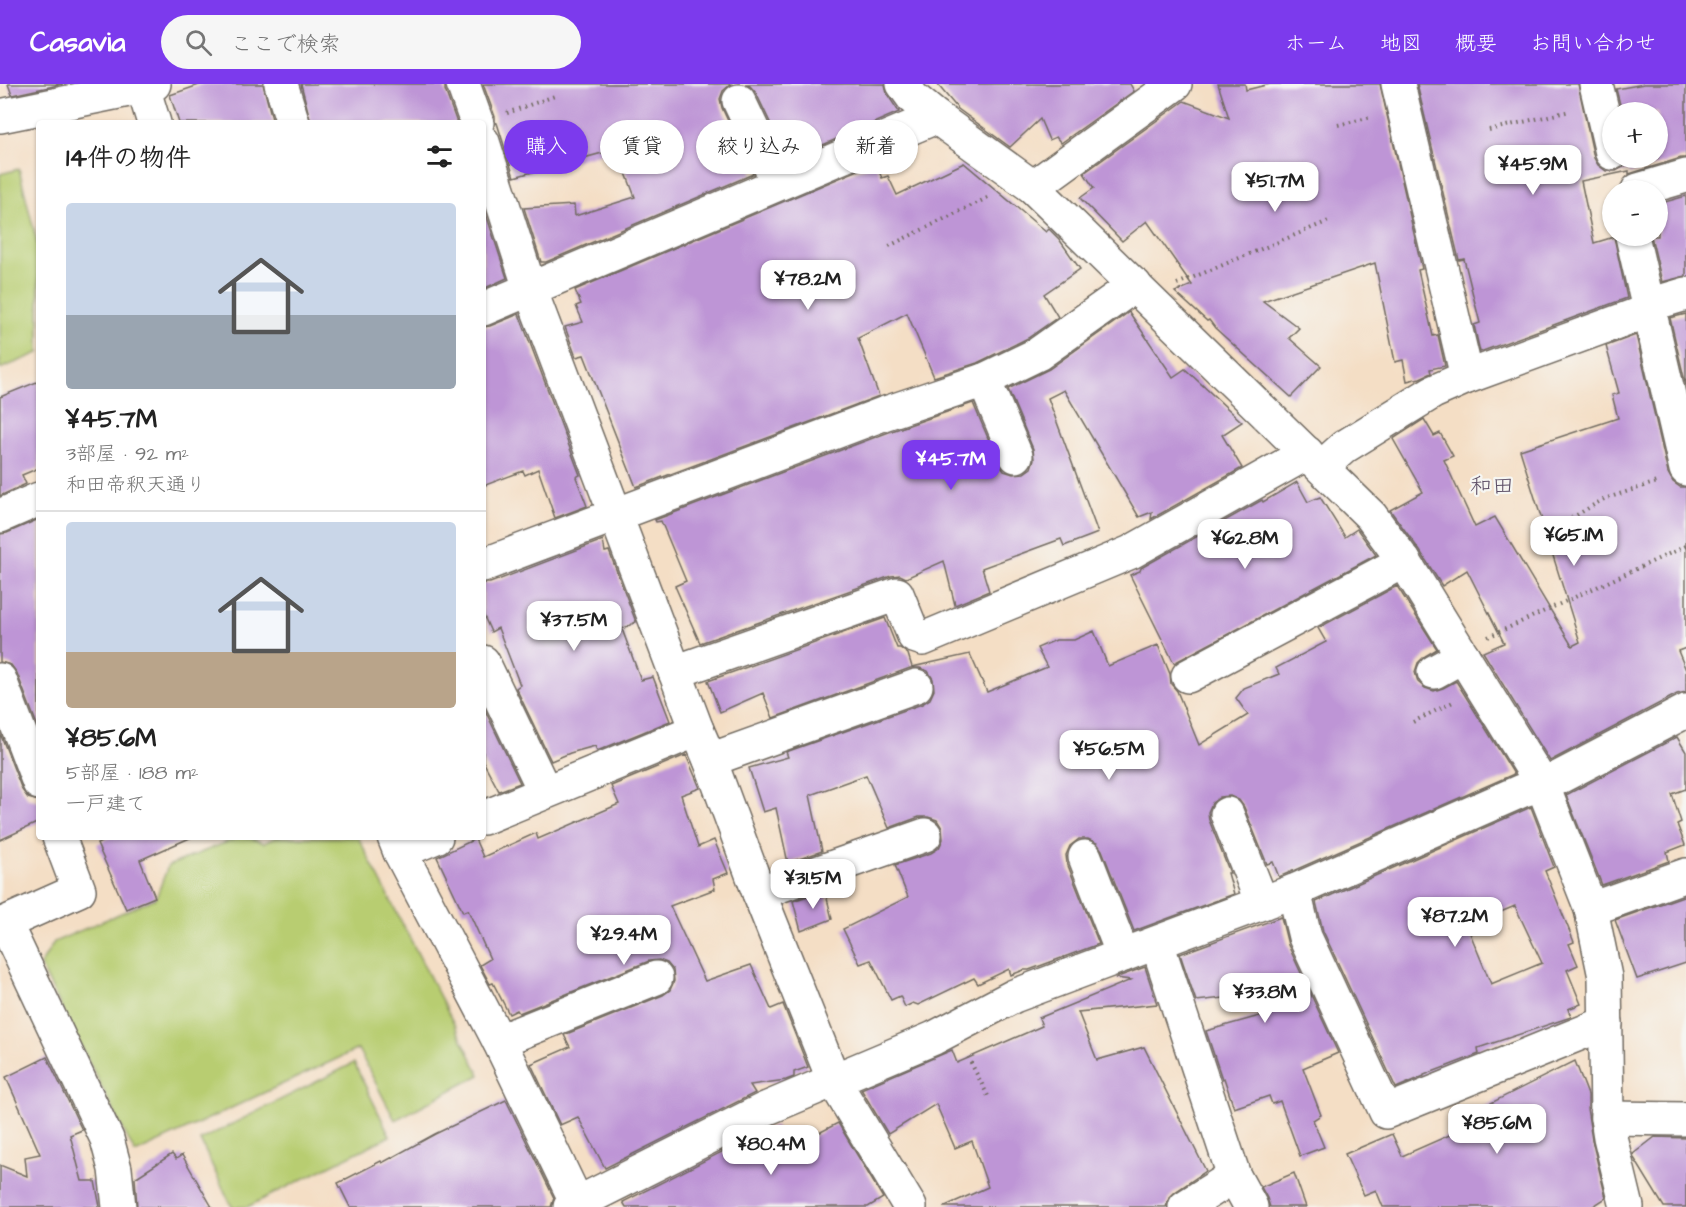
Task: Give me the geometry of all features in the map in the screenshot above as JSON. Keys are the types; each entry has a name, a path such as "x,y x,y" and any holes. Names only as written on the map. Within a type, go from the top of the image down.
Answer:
{"street":[{"path":"281,84 292,120"},
{"path":"464,84 483,120"},
{"path":"903,84 913,98 936,117 1027,184 1140,291 1371,516 1404,561 1542,784 1591,909 1605,977 1607,1118 1627,1207"},
{"path":"1027,184 1175,84"},
{"path":"1398,84 1467,378"},
{"path":"0,116 146,85 153,120"},
{"path":"1598,94 1602,111"},
{"path":"739,101 778,183"},
{"path":"486,308 936,117"},
{"path":"487,127 530,290 759,892 834,1081 910,1207"},
{"path":"1668,181 1686,176"},
{"path":"1634,246 1649,305 1680,467"},
{"path":"486,564 883,414 984,380 1038,354 1140,291"},
{"path":"675,672 897,594 914,636 923,639 1131,552 1344,447 1433,392 1639,314 1649,305 1686,294"},
{"path":"984,380 1016,456"},
{"path":"0,516 36,500"},
{"path":"1188,676 1404,561"},
{"path":"1434,672 1461,653"},
{"path":"486,668 545,792"},
{"path":"0,680 36,775"},
{"path":"710,760 916,686"},
{"path":"419,840 397,844 499,1041 573,1205 763,1110 934,1038 1014,996 1294,891 1521,791 1556,779 1686,711"},
{"path":"486,817 697,730"},
{"path":"1227,814 1262,903"},
{"path":"759,892 925,835"},
{"path":"60,840 79,890 5,923 107,1139 115,1169 119,1207"},
{"path":"1085,857 1123,955"},
{"path":"1591,909 1686,875"},
{"path":"1294,891 1305,937 1386,1112 1606,1023"},
{"path":"1157,943 1234,1176 1251,1207"},
{"path":"499,1041 656,978"},
{"path":"1607,1118 1686,1119"},
{"path":"1185,1207 1234,1176"}],"path":[{"path":"1489,130 1598,94"},
{"path":"487,127 555,96"},
{"path":"889,246 1027,184"},
{"path":"1140,291 1331,220"},
{"path":"1556,527 1604,499 1680,467"},
{"path":"1461,653 1686,546"},
{"path":"1413,722 1483,688"},
{"path":"952,1028 988,1096"}],"green space":[{"path":"19,169 36,239 36,354 0,369 0,174"},
{"path":"232,840 256,840 264,843 270,840 360,840 480,1075 395,1120 358,1049 135,1153 40,965 54,942 156,898 168,866"},
{"path":"354,1063 390,1136 247,1207 232,1207 200,1140"}],"building":[{"path":"8,84 63,84 12,95"},
{"path":"202,84 263,84 272,120 178,120 170,95"},
{"path":"301,84 445,84 456,120 310,120"},
{"path":"483,84 731,84 723,91 720,99 728,120 696,120 696,174 753,174 546,262 541,262 524,208 574,205 575,216 635,197 626,174 684,174 684,120 600,120 600,154 588,157 588,120 504,120 504,145 497,123 495,123"},
{"path":"745,84 885,84 887,94 899,112 880,120 834,120 834,140 822,145 822,120 769,120 756,93"},
{"path":"937,84 1130,84 1134,91 1061,143 1056,137 1049,140 1040,119 1010,147 958,109"},
{"path":"1218,84 1245,84 1246,90 1270,84 1380,84 1422,269 1418,270 1433,336 1438,335 1445,366 1430,369 1431,373 1407,381 1403,360 1395,362 1375,263 1263,301 1299,328 1289,338 1321,366 1291,397 1209,320 1207,321 1175,292 1192,285 1147,221 1122,241 1080,198 1094,188 1084,173 1184,101 1229,118"},
{"path":"1417,84 1578,84 1594,158 1598,165 1606,171 1616,171 1621,168 1648,168 1629,174 1629,171 1581,181 1594,243 1602,241 1602,246 1616,246 1627,298 1480,352 1474,325 1480,323 1464,259 1459,260"},
{"path":"1644,84 1686,84 1686,158 1668,162 1668,102 1619,102 1616,89"},
{"path":"964,163 1046,232 1049,229 1080,269 1044,294 1058,317 1028,338 977,363 934,377 907,313 858,338 879,396 636,487 584,355 576,357 565,327 583,322 576,306 581,304 575,290 849,174 880,174 882,178 888,176 897,195"},
{"path":"1686,196 1686,276 1662,282 1653,246 1668,246 1668,201"},
{"path":"486,214 507,278 486,288"},
{"path":"1129,312 1173,377 1185,369 1242,422 1222,435 1242,468 1151,519 1152,512 1139,517 1064,390 1048,398 1098,533 1064,546 1061,539 982,568 989,591 955,605 944,561 906,578 900,575 891,576 700,643 675,586 686,581 661,521 656,522 655,520 973,403 1004,471 1013,474 1024,473 1031,468 1034,459 1033,449 1008,389 1049,369"},
{"path":"519,314 580,475 576,477 587,506 555,518 538,469 525,475 523,471 486,485 486,327"},
{"path":"1686,314 1686,386 1670,318"},
{"path":"1636,335 1668,473 1673,482 1680,487 1686,487 1686,648 1678,651 1686,670 1686,692 1677,694 1550,761 1483,652 1504,643 1467,570 1442,586 1390,510 1423,492 1393,439 1424,419 1434,436 1440,433 1453,456 1444,460 1475,527 1495,517 1572,646 1580,642 1520,450 1618,418 1612,395 1619,393 1606,346"},
{"path":"36,382 36,469 22,475 26,484 0,496 0,397"},
{"path":"1297,482 1308,502 1320,497 1345,537 1357,529 1376,555 1174,663 1130,575"},
{"path":"36,520 36,722 17,673 11,665 0,662 0,534"},
{"path":"603,540 605,552 609,551 636,622 622,629 641,680 653,677 670,721 597,751 595,746 551,761 516,688 520,685 498,628 491,632 486,621 486,583"},
{"path":"1397,586 1437,649 1418,663 1415,672 1418,682 1434,691 1456,681 1514,774 1279,877 1273,862 1267,864 1239,800 1230,796 1220,797 1212,803 1208,812 1209,820 1230,873 1228,873 1234,894 1134,931 1102,850 1097,843 1088,839 1079,839 1070,846 1066,855 1067,863 1099,944 1011,975 1009,969 978,984 974,978 918,1005 913,1003 905,1007 900,996 891,1000 871,960 860,964 843,929 908,897 895,865 939,848 943,839 942,828 937,820 919,817 889,828 866,775 810,795 822,851 788,863 776,808 763,812 749,768 788,757 786,752 922,704 930,699 934,690 933,679 928,671 910,668 773,718 763,693 720,712 708,681 885,618 897,648 908,654 912,667 970,654 987,692 1047,667 1037,648 1056,640 1074,640 1094,631 1108,666 1158,645 1170,674 1171,684 1177,691 1199,745 1248,715 1236,698 1244,688 1279,674 1276,668 1326,642 1318,628"},
{"path":"486,712 520,783 499,791 486,767"},
{"path":"0,733 22,790 28,798 36,800 36,823 0,840"},
{"path":"1677,737 1686,752 1686,789 1672,794 1681,822 1677,824 1685,845 1667,852 1669,861 1602,885 1566,795"},
{"path":"686,755 700,788 681,795 698,847 714,840 728,873 713,879 715,889 670,906 705,981 751,965 771,1009 783,1004 808,1067 794,1072 794,1077 786,1080 750,1085 755,1093 605,1168 578,1117 560,1125 531,1064 570,1047 564,1035 663,995 670,990 674,981 673,970 667,963 659,960 649,961 519,1013 517,1010 509,1014 493,983 490,984 480,965 490,959 468,910 463,912 437,857 473,840 475,840 483,857 536,833 538,839 619,804 611,786"},
{"path":"1531,807 1554,867 1545,871 1574,942 1569,944 1578,965 1567,970 1581,1004 1568,1009 1571,1017 1478,1048 1479,1054 1396,1088 1323,931 1316,902","holes":["1515,906 1542,963 1491,984 1467,926"]},
{"path":"105,840 185,840 140,860 155,897 126,909 97,844"},
{"path":"825,890 832,919 801,931 793,901"},
{"path":"1686,895 1686,963 1637,979 1615,920"},
{"path":"1281,917 1288,945 1338,1053 1303,1068 1321,1115 1313,1120 1324,1147 1300,1156 1280,1101 1272,1104 1269,1096 1234,1108 1206,1031 1274,1012 1271,993 1196,1001 1180,954"},
{"path":"1145,967 1157,1004 1078,1012 1097,1060 1144,1047 1206,1171 1175,1192 1169,1198 1166,1207 943,1207 988,1187 972,1141 955,1148 936,1104 888,1134 861,1089 952,1050 957,1063 1042,1026 1039,1018 1131,980 1115,978"},
{"path":"47,1057 82,1130 70,1135 82,1181 95,1181 100,1207 0,1207 0,1165 27,1176 25,1157 40,1154 6,1077"},
{"path":"1575,1061 1588,1095 1587,1108 1592,1140 1606,1198 1592,1207 1383,1207 1376,1190 1364,1195 1345,1154 1392,1134 1402,1156 1468,1127 1463,1117"},
{"path":"506,1100 554,1198 551,1207 350,1207 338,1183"},
{"path":"838,1123 883,1198 868,1207 626,1207 623,1202 775,1125 790,1148"},
{"path":"1655,1137 1686,1138 1686,1207 1664,1207 1634,1158 1633,1154"},
{"path":"172,1154 176,1159 182,1155 212,1207 137,1207 135,1178"},
{"path":"1294,1173 1306,1207 1270,1207 1261,1187"}],"district":[{"name":"和田","path":"1492,485"}]}
